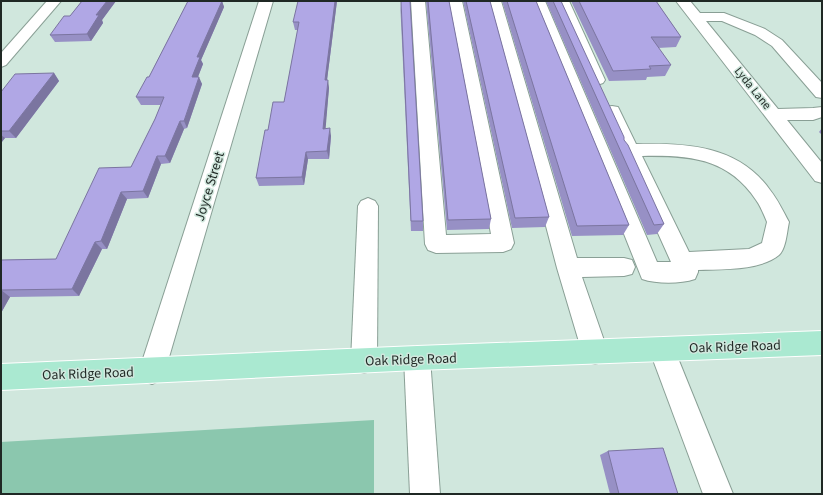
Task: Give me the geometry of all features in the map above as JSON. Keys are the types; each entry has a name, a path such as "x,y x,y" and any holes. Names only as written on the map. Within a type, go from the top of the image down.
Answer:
{"main road":[{"name":"Oak Ridge Road","path":"1,377 417,358 822,343"}],"street":[{"path":"1,62 54,1"},
{"name":"Joyce Street","path":"152,370 266,1"},
{"path":"418,1 436,244 503,243 455,1"},
{"path":"494,1 568,268 595,352"},
{"path":"538,1 650,272 687,272 629,150 562,1"},
{"name":"Lyda Lane","path":"683,1 822,176"},
{"path":"696,17 724,17 760,32 777,43 822,94"},
{"path":"774,115 813,114 822,112"},
{"path":"629,150 684,149 714,155 742,170 763,194 778,222 772,248 752,258 682,262"},
{"path":"364,361 368,206"},
{"path":"568,268 624,267"},
{"path":"662,349 718,494"},
{"path":"417,358 425,494"}],"green space":[{"path":"374,420 374,494 1,494 1,442"}],"building":[{"path":"82,1 107,1 96,15 99,15 87,34 50,35 64,16 70,16"},
{"path":"188,1 222,1 197,57 200,57 192,77 199,77 184,121 180,121 165,156 157,156 143,191 121,192 101,241 95,242 72,289 1,290 1,260 56,259 99,168 131,167 155,119 164,97 136,97 147,77 149,77"},
{"path":"298,1 335,1 325,80 328,80 323,129 330,128 327,151 306,152 302,177 256,178 265,130 268,130 273,102 284,102 299,22 293,22"},
{"path":"401,1 410,1 423,221 411,221"},
{"path":"428,1 449,1 491,219 448,220"},
{"path":"466,1 490,1 549,217 515,218"},
{"path":"507,1 536,1 629,225 577,226"},
{"path":"553,1 561,1 664,224 654,225"},
{"path":"579,1 656,1 681,37 651,37 671,65 649,66 651,69 613,71"},
{"path":"54,73 9,131 1,131 1,92 15,74"},
{"path":"663,448 678,494 619,494 608,451"}]}
